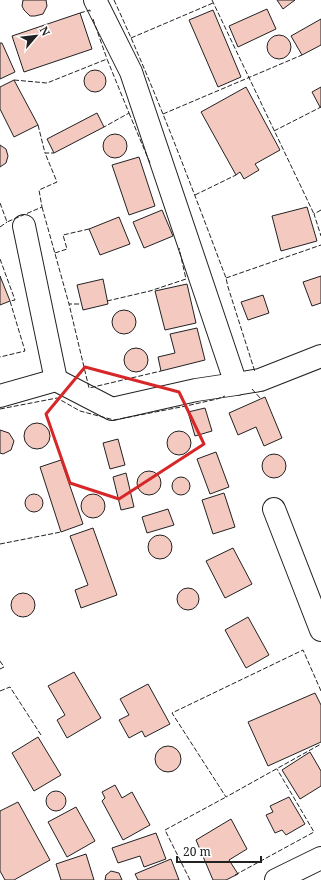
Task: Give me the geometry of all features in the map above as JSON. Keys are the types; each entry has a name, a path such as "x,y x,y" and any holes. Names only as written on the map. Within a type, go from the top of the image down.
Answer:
{"street":[{"path":"95,0 131,72 236,384"},
{"path":"24,226 56,380"},
{"path":"0,396 56,380 112,409 196,390 260,380 321,356"},
{"path":"274,509 321,630"},
{"path":"276,880 321,858"}],"highlighted area":[{"path":"85,367 179,392 204,444 119,499 70,483 46,414"}],"building":[{"path":"23,0 46,0 47,6 43,14 30,16 22,6"},
{"path":"277,0 295,0 283,9"},
{"path":"267,9 276,29 238,47 229,26"},
{"path":"213,10 241,77 218,87 189,20"},
{"path":"80,13 92,49 24,72 12,36"},
{"path":"321,19 321,45 302,55 291,36"},
{"path":"279,35 287,39 291,47 287,55 279,59 271,55 267,47 271,39"},
{"path":"0,43 2,43 15,72 0,79"},
{"path":"95,70 103,73 106,81 103,89 95,92 87,89 84,81 87,73"},
{"path":"14,80 38,125 14,137 0,109 0,87"},
{"path":"246,87 280,150 255,164 259,170 244,179 240,172 236,175 201,112"},
{"path":"321,87 321,107 320,107 312,92"},
{"path":"97,113 104,127 54,153 47,139"},
{"path":"115,134 123,138 127,146 123,154 115,158 107,154 103,146 107,138"},
{"path":"0,145 6,149 8,156 6,163 0,167"},
{"path":"139,157 155,206 129,215 112,165"},
{"path":"307,207 317,241 281,251 272,216"},
{"path":"162,210 173,236 144,248 133,222"},
{"path":"119,217 130,244 100,255 89,229"},
{"path":"0,276 10,301 0,305"},
{"path":"321,276 321,303 312,306 303,282"},
{"path":"103,279 108,304 83,310 77,285"},
{"path":"187,284 196,323 165,330 155,291"},
{"path":"263,295 269,313 248,320 241,302"},
{"path":"124,310 132,314 136,322 132,330 124,334 116,330 112,322 116,314"},
{"path":"197,328 205,360 161,371 158,357 175,353 170,334"},
{"path":"136,348 144,352 148,360 144,368 136,372 128,368 124,360 128,352"},
{"path":"265,397 282,438 264,446 256,427 238,435 229,413"},
{"path":"205,408 212,431 195,436 188,412"},
{"path":"37,423 46,427 50,436 46,445 37,449 28,445 24,436 28,427"},
{"path":"0,430 9,433 14,441 11,450 3,454 0,453"},
{"path":"179,431 184,432 190,438 190,448 184,454 179,455 174,454 168,448 167,443 168,438 174,432"},
{"path":"118,439 125,465 110,469 103,443"},
{"path":"216,452 229,487 210,494 197,459"},
{"path":"274,454 283,457 286,466 283,475 274,478 265,475 262,466 265,457"},
{"path":"61,460 83,524 61,532 40,467"},
{"path":"149,471 158,474 161,483 158,492 149,495 140,492 137,483 140,474"},
{"path":"126,473 134,507 121,510 113,477"},
{"path":"177,477 185,477 190,482 188,493 185,495 177,495 172,490 172,482"},
{"path":"224,493 235,527 213,534 202,500"},
{"path":"30,494 38,494 43,499 41,510 38,512 30,512 25,507 25,499"},
{"path":"93,494 102,497 105,506 102,515 93,518 84,515 81,506 84,497"},
{"path":"168,509 174,525 147,533 142,517"},
{"path":"93,528 117,595 81,608 75,590 88,585 70,536"},
{"path":"160,535 169,538 172,547 169,556 160,559 151,556 148,547 151,538"},
{"path":"233,548 252,584 225,598 206,561"},
{"path":"188,588 196,591 199,599 196,607 188,610 180,607 177,599 180,591"},
{"path":"23,593 32,596 35,605 32,614 23,617 14,614 11,605 14,596"},
{"path":"248,617 269,655 246,668 225,630"},
{"path":"74,672 101,718 67,738 57,720 65,715 48,686"},
{"path":"148,684 170,724 145,737 142,731 129,738 119,720 129,715 120,699"},
{"path":"315,693 321,705 321,742 268,766 248,722"},
{"path":"38,737 61,775 34,791 12,753"},
{"path":"168,746 177,750 181,759 177,768 168,772 159,768 155,759 159,750"},
{"path":"310,752 321,771 321,786 300,799 282,770"},
{"path":"115,785 122,798 132,792 150,825 123,840 102,801 105,798 102,792"},
{"path":"56,791 63,794 66,801 63,808 56,811 49,808 46,801 49,794"},
{"path":"289,797 305,824 286,835 282,830 275,833 266,815 273,812 270,806"},
{"path":"18,802 50,860 14,880 5,880 0,871 0,811"},
{"path":"76,807 95,841 67,857 48,822"},
{"path":"231,819 247,849 229,860 238,874 226,880 213,880 196,840"},
{"path":"156,833 166,859 144,867 140,856 118,863 112,848"},
{"path":"86,854 94,880 61,880 56,864"},
{"path":"171,859 179,880 138,880 135,874"},
{"path":"111,871 119,873 122,880 105,880 106,875"}],"fence":[{"path":"114,0 159,103 200,208 226,278 255,372"},
{"path":"212,0 314,214"},
{"path":"131,38 213,3"},
{"path":"80,13 90,10 90,12"},
{"path":"93,19 107,59"},
{"path":"163,114 302,55"},
{"path":"14,80 47,83 107,59 129,113 104,127"},
{"path":"274,131 321,107"},
{"path":"129,113 150,163"},
{"path":"38,125 45,153 54,153"},
{"path":"0,203 7,222 42,207 39,190 57,182 45,153"},
{"path":"195,195 236,175"},
{"path":"42,207 69,304"},
{"path":"321,210 314,214 321,236"},
{"path":"0,227 7,222"},
{"path":"55,253 67,249 63,235 89,229"},
{"path":"226,278 321,245"},
{"path":"107,301 150,291 186,279 179,248"},
{"path":"0,259 15,300 10,301 25,351 0,357"},
{"path":"79,304 69,304 89,388 161,371"},
{"path":"252,389 261,399"},
{"path":"0,409 57,398 80,411 114,420 186,406 225,396"},
{"path":"0,544 61,532"},
{"path":"321,691 303,650 172,713 226,797 321,744"},
{"path":"0,661 4,667 0,669"},
{"path":"0,691 10,687 41,735"},
{"path":"235,875 314,832 277,769"},
{"path":"190,880 165,830 226,797"}]}
